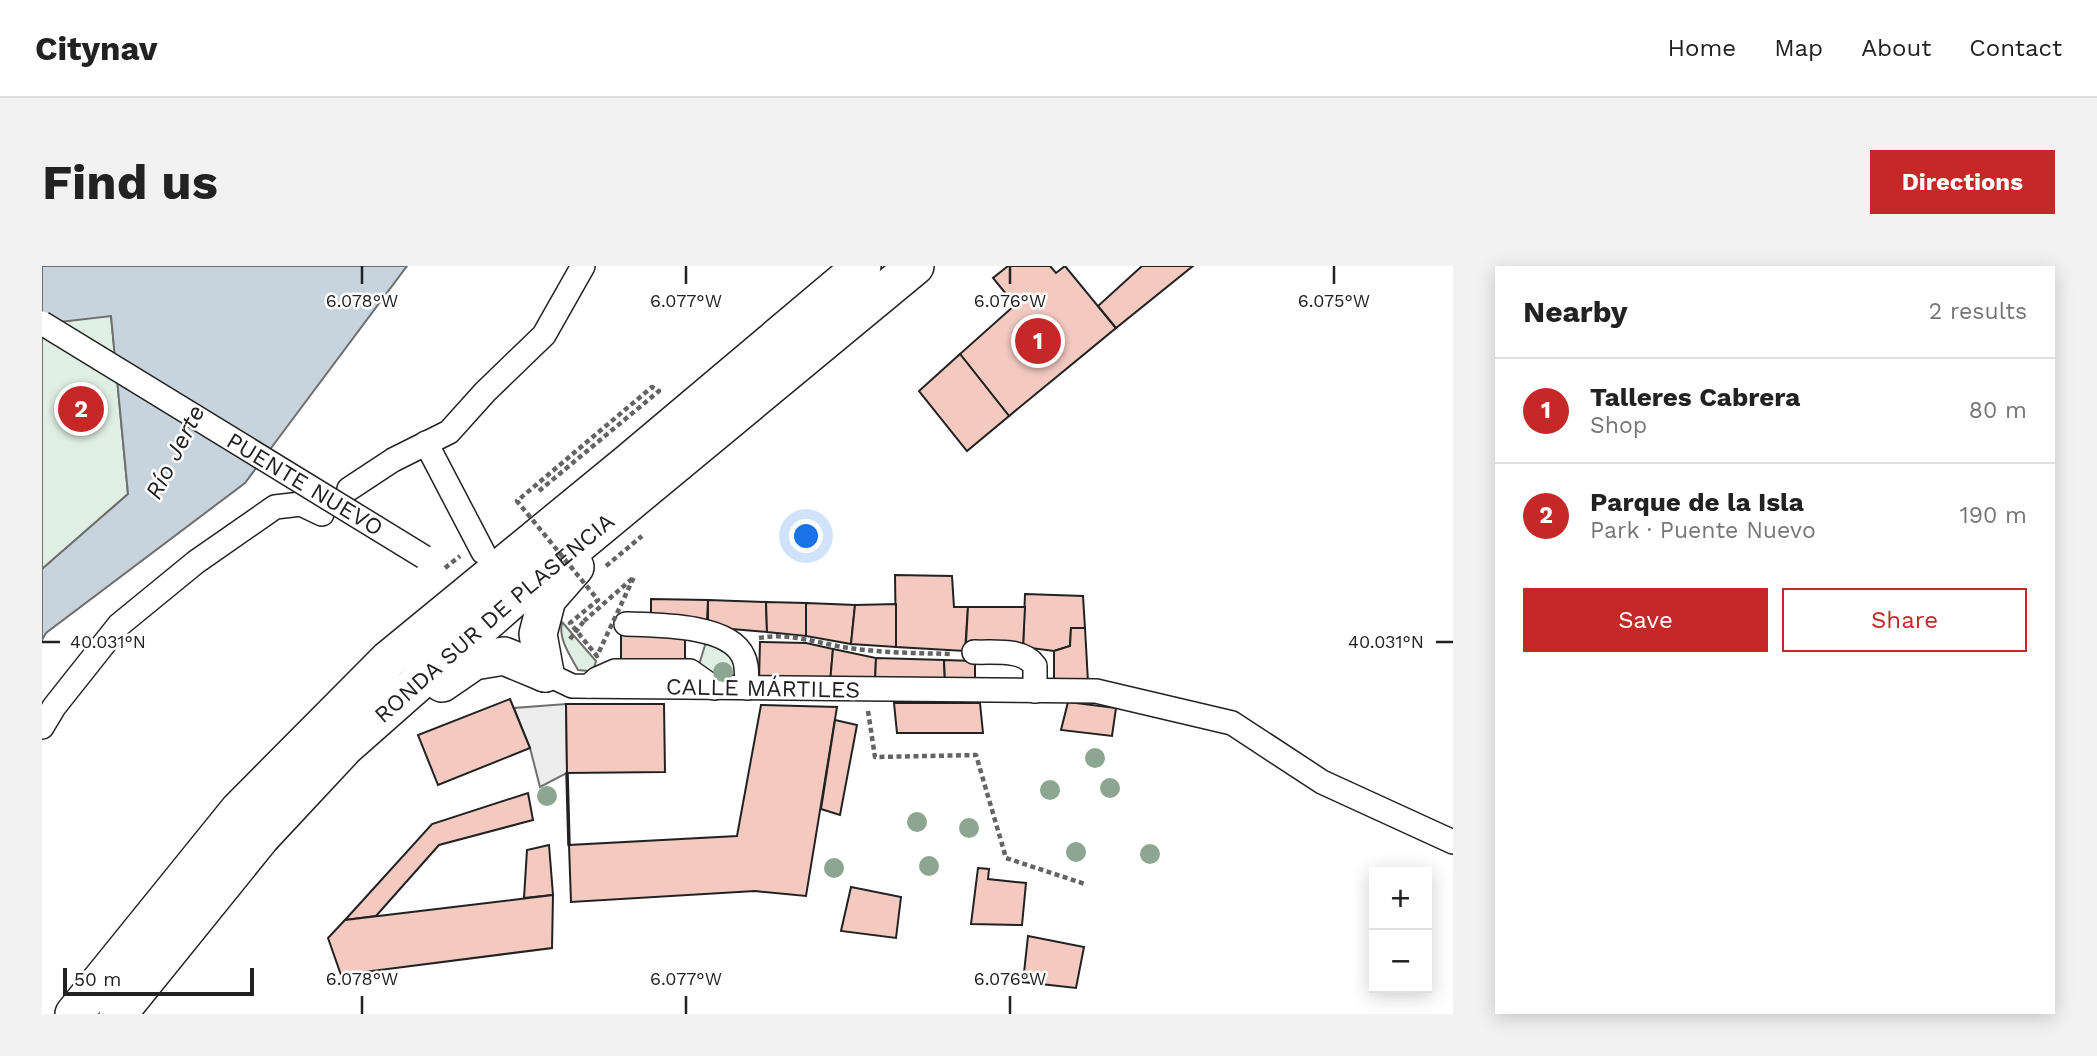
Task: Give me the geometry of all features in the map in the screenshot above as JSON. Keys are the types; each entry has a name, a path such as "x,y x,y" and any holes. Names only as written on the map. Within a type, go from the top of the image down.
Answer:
{"main road":[{"name":"RONDA SUR DE PLASENCIA","path":"74,1014 239,810 388,660 862,266"},
{"name":"RONDA SUR DE PLASENCIA","path":"118,1014 261,837 345,747 515,597 915,266"},
{"path":"545,673 538,634 547,599 646,488"},
{"path":"345,747 474,661 504,656 545,673"}],"street":[{"path":"349,489 393,460 449,432 485,391 544,335 583,266"},
{"name":"PUENTE NUEVO","path":"42,323 424,557"},
{"path":"426,443 483,552"},
{"path":"42,727 60,699 119,625 196,562 275,507 301,504 322,514"},
{"path":"626,624 687,626 731,643 742,652 746,662 747,688"},
{"path":"974,652 1027,657 1035,666 1035,691"},
{"name":"CALLE MÁRTILES","path":"545,673 572,686 589,686 615,671 690,671 714,688 1096,691 1233,723 1322,782 1453,842"}],"path":[{"path":"539,491 659,391 652,387 517,501 598,600 570,623 597,656 634,578 584,621"},
{"path":"731,643 767,636 901,653 974,652"},
{"path":"865,689 875,757 976,755 1006,858 1085,884"}],"green space":[{"path":"111,315 128,494 42,569 42,324"},
{"path":"562,622 596,661 594,668 589,671 578,670 563,641"},
{"path":"706,642 730,656 738,682 716,681 698,668"}],"shaded area":[{"path":"566,704 567,773 540,787 530,748 514,708"}],"water":[{"name":"Río Jerte","path":"42,266 407,266 245,483 46,633 42,640 42,569 128,494 111,316 42,324"}],"building":[{"path":"1008,266 1050,266 1056,273 1065,266 1116,328 1009,416 960,354 1015,305 993,278"},
{"path":"1142,266 1193,266 1116,328 1098,306"},
{"path":"960,354 1009,416 967,451 919,391"},
{"path":"895,575 952,576 954,607 968,607 965,651 896,647"},
{"path":"1025,594 1083,596 1085,628 1071,628 1070,646 1054,651 1023,647"},
{"path":"651,599 708,600 707,621 651,620"},
{"path":"708,600 766,602 767,632 708,627"},
{"path":"766,602 806,603 806,636 767,632"},
{"path":"806,603 855,605 851,644 806,636"},
{"path":"896,604 896,647 851,644 855,605"},
{"path":"968,607 1025,607 1023,647 966,642"},
{"path":"1071,628 1085,628 1088,682 1054,680 1054,651 1070,646"},
{"path":"621,631 685,631 685,661 621,661"},
{"path":"760,642 806,643 833,649 830,683 759,680"},
{"path":"833,649 876,658 875,682 830,683"},
{"path":"876,658 944,660 945,683 875,682"},
{"path":"944,660 975,661 975,684 945,683"},
{"path":"510,699 530,748 438,785 418,735"},
{"path":"1068,702 1116,708 1112,736 1061,730"},
{"path":"894,703 980,703 983,733 897,733"},
{"path":"566,704 664,704 665,772 567,773"},
{"path":"761,705 837,707 806,896 755,891 571,902 569,845 737,836"},
{"path":"835,720 857,725 840,815 821,809"},
{"path":"528,793 533,820 439,845 376,916 345,920 432,824"},
{"path":"549,845 553,895 524,898 527,850"},
{"path":"978,868 989,869 988,879 1026,883 1022,925 971,924"},
{"path":"851,887 901,897 896,938 841,931"},
{"path":"553,895 552,948 341,975 328,938 345,920"},
{"path":"1028,936 1084,947 1076,988 1023,982"}],"wall":[{"path":"567,773 569,845"}],"place":[{"name":"Talleres Cabrera","path":"1038,341"},
{"name":"Parque de la Isla","path":"81,409"}]}
